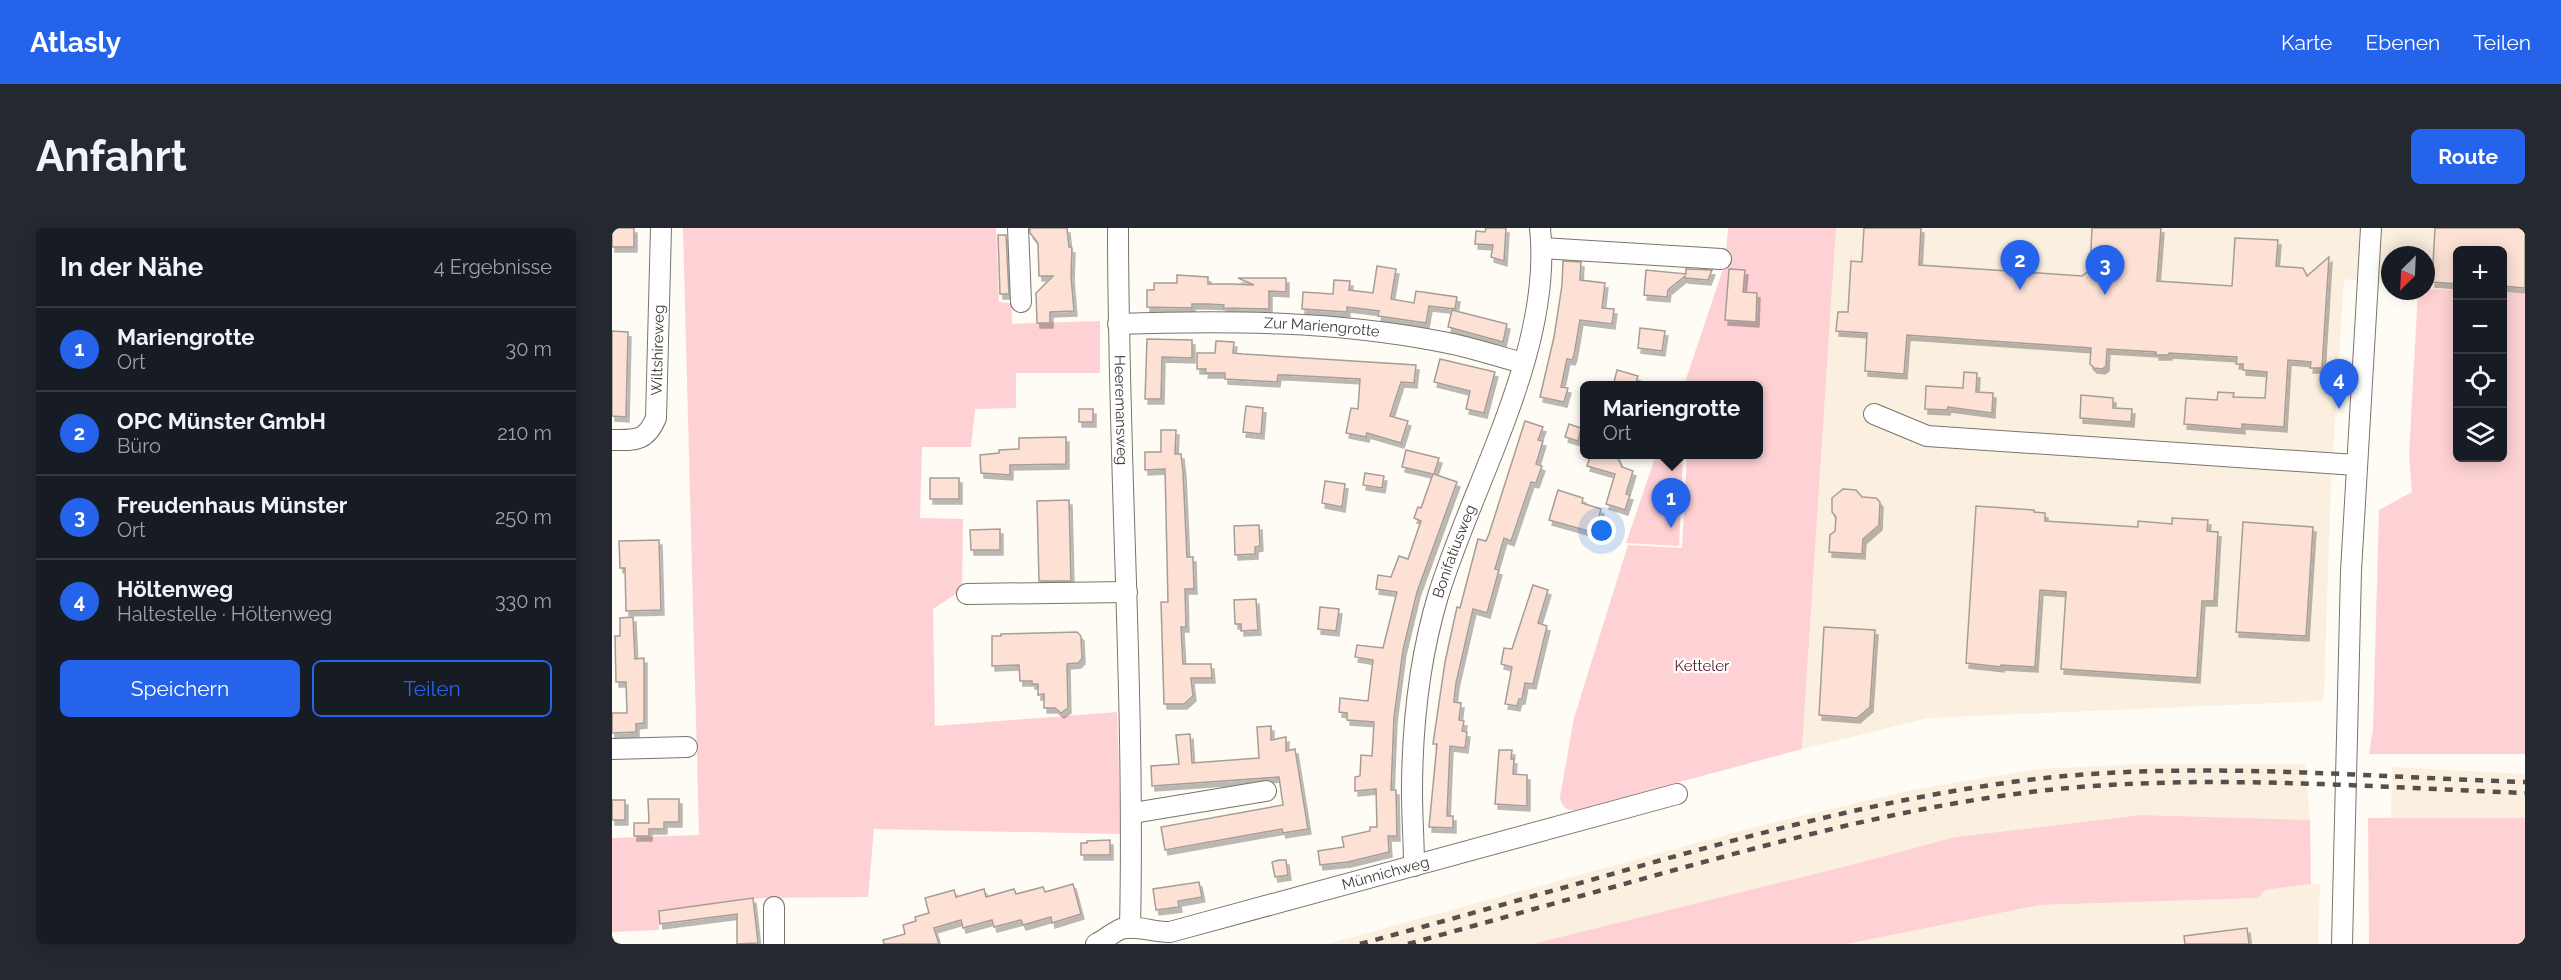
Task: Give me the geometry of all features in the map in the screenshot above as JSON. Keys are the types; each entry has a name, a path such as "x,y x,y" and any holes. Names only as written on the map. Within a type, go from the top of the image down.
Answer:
{"street":[{"name":"Wiltshireweg","path":"612,440 637,440 652,429 656,418 661,228"},
{"path":"1018,228 1021,302"},
{"name":"Heeremansweg","path":"1118,228 1118,324 1133,813 1130,928"},
{"path":"2342,944 2356,465 2372,228"},
{"name":"Bonifatiusweg","path":"1414,866 1412,796 1414,736 1429,633 1441,590 1511,402 1523,363 1536,308 1541,238 1721,259"},
{"name":"Zur Mariengrotte","path":"1118,324 1301,324 1350,328 1446,343 1523,363"},
{"path":"1874,414 1927,436 2356,465"},
{"path":"967,594 1127,592"},
{"path":"612,748 687,747"},
{"path":"1133,813 1266,791"},
{"name":"Münnichweg","path":"1130,928 1157,933 1170,932 1677,794"},
{"path":"774,907 774,944"},
{"path":"1096,944 1120,929 1130,928"}],"shaded area":[{"path":"1836,228 2525,228 2525,293 2507,292 2507,246 2453,246 2453,290 2435,289 2435,246 2381,246 2381,284 2344,279 2331,483 2324,696 2321,701 1929,718 1802,749"},
{"path":"2140,764 2305,764 2310,820 2141,815 1955,837 1532,944 1327,944 1755,827 1917,789 2039,769"},
{"path":"2392,767 2525,774 2525,818 2391,818"},
{"path":"2320,884 2318,944 1847,944 2040,905 2257,898 2265,890"}],"green space":[{"path":"683,228 996,228 999,302 1011,303 1012,324 1100,321 1100,373 1016,373 1016,408 975,409 971,447 922,447 920,518 963,519 962,590 933,609 935,726 1117,712 1121,834 874,829 868,897 762,898 659,910 659,930 612,932 612,838 699,835"},
{"name":"Ketteler","path":"1728,228 1836,228 1802,749 1569,810 1563,805 1560,797 1574,718 1628,545 1682,548 1687,459 1763,459 1763,381 1685,381 1725,263"},
{"path":"2435,289 2453,290 2453,462 2507,462 2507,292 2525,293 2525,754 2369,754 2373,729 2379,510 2412,492 2409,455 2418,300 2435,300"},
{"path":"1655,459 1683,459 1679,546 1626,543"},
{"path":"2141,815 2310,820 2311,884 2265,890 2258,898 2040,905 1847,944 1532,944 1955,837"},
{"path":"2368,818 2525,818 2525,944 2369,944"}],"building":[{"path":"612,228 634,228 634,247 612,247"},
{"path":"1030,228 1067,228 1069,247 1072,248 1071,276 1074,311 1050,312 1050,323 1037,323 1036,293 1053,276 1039,276 1038,243 1030,233"},
{"path":"1486,228 1506,228 1504,261 1491,257 1493,245 1475,244 1476,231 1485,232"},
{"path":"1864,228 1921,228 1919,265 2082,276 2090,270 2092,228 2161,228 2157,281 2232,286 2235,238 2278,240 2276,266 2303,268 2307,276 2329,257 2322,368 2310,368 2311,362 2288,360 2284,427 2242,424 2242,429 2184,424 2186,398 2217,400 2218,392 2234,393 2233,397 2265,398 2267,372 2243,370 2243,364 2236,364 2237,357 2169,353 2169,355 2156,355 2156,352 2107,349 2106,366 2102,369 2094,368 2090,364 2091,348 1907,335 1904,374 1865,371 1867,333 1836,331 1838,312 1848,312 1851,261 1862,262"},
{"path":"2435,228 2525,228 2525,288 2507,286 2507,246 2453,246 2453,284 2435,282"},
{"path":"998,235 1006,235 1009,294 1000,294"},
{"path":"1563,261 1581,262 1580,280 1605,283 1602,308 1614,309 1612,324 1580,320 1574,355 1572,360 1567,359 1561,387 1568,388 1564,402 1540,397 1554,337 1562,285"},
{"path":"1377,266 1396,269 1391,299 1414,303 1416,291 1457,297 1455,309 1429,306 1426,323 1378,316 1379,311 1347,307 1347,312 1302,309 1303,292 1333,294 1334,280 1350,281 1349,290 1373,293"},
{"path":"1686,269 1712,270 1708,280 1685,278 1685,276 1668,290 1667,297 1644,295 1646,270 1686,274"},
{"path":"1729,269 1745,270 1743,292 1757,293 1756,322 1725,320"},
{"path":"1177,275 1208,277 1208,284 1254,285 1238,278 1286,278 1286,292 1269,291 1269,309 1223,308 1224,305 1208,304 1192,304 1192,308 1147,307 1147,290 1154,290 1154,283 1177,283"},
{"path":"1452,310 1507,324 1503,342 1448,327"},
{"path":"1640,328 1665,331 1662,351 1638,348"},
{"path":"612,331 628,332 626,417 612,416"},
{"path":"1147,339 1192,340 1192,358 1162,357 1161,399 1145,399"},
{"path":"1216,341 1234,342 1233,353 1416,365 1414,383 1401,382 1390,416 1408,421 1401,443 1367,433 1366,437 1346,433 1351,408 1358,409 1360,379 1278,375 1277,382 1225,379 1225,373 1205,373 1206,369 1197,369 1197,353 1215,353"},
{"path":"1440,359 1495,372 1484,413 1466,409 1470,391 1434,382"},
{"path":"1617,370 1638,376 1636,381 1614,381"},
{"path":"1964,372 1977,373 1976,392 1993,393 1992,413 1948,407 1947,410 1925,409 1926,386 1963,388"},
{"path":"2081,395 2113,398 2113,408 2132,409 2131,422 2080,418"},
{"path":"1246,406 1263,408 1261,434 1243,432"},
{"path":"1079,409 1093,409 1093,422 1079,422"},
{"path":"1525,421 1543,427 1538,440 1543,441 1536,464 1542,466 1536,483 1531,482 1511,541 1504,538 1495,569 1499,570 1487,613 1473,609 1456,683 1454,702 1461,703 1459,720 1464,721 1462,731 1467,732 1465,748 1450,746 1447,816 1453,816 1453,828 1429,827 1437,744 1433,744 1445,662 1457,607 1460,608 1478,539 1486,541 1489,534"},
{"path":"1569,424 1580,428 1578,441 1565,437"},
{"path":"1161,430 1176,430 1175,454 1181,454 1183,472 1187,557 1193,557 1194,589 1185,589 1186,627 1181,627 1183,664 1211,664 1212,678 1191,678 1193,696 1184,704 1164,704 1161,602 1168,602 1165,469 1145,470 1145,452 1161,452"},
{"path":"1066,437 1066,464 1010,465 1010,475 981,473 980,455 999,453 999,450 1019,449 1019,438"},
{"path":"1406,450 1439,458 1434,474 1457,482 1417,592 1403,650 1394,717 1391,790 1396,790 1397,836 1388,836 1389,852 1348,862 1320,865 1318,851 1344,847 1342,837 1370,831 1370,827 1377,827 1376,789 1355,791 1355,777 1360,776 1361,755 1372,756 1374,722 1347,720 1347,713 1339,712 1340,698 1368,701 1373,660 1355,657 1357,645 1383,648 1397,592 1376,589 1378,575 1391,577 1399,556 1408,559 1421,521 1414,518 1418,507 1421,508 1433,474 1402,467"},
{"path":"1589,459 1618,459 1622,467 1633,471 1626,494 1630,495 1625,510 1606,504 1615,474 1587,466"},
{"path":"1365,473 1384,476 1382,488 1363,485"},
{"path":"930,478 959,478 959,499 930,499"},
{"path":"1325,481 1345,484 1342,507 1322,503"},
{"path":"1843,489 1856,490 1862,497 1876,498 1880,502 1879,525 1863,539 1862,554 1829,552 1830,535 1835,531 1836,517 1832,512 1832,498"},
{"path":"1558,490 1583,498 1582,503 1601,509 1595,533 1549,520"},
{"path":"1069,500 1071,581 1039,581 1037,501"},
{"path":"1976,506 2034,510 2034,512 2045,513 2045,521 2138,527 2138,521 2172,524 2172,518 2208,520 2207,531 2218,532 2214,601 2202,601 2197,678 2061,669 2066,592 2040,590 2035,667 2001,665 2001,667 1966,663"},
{"path":"2243,522 2313,527 2306,636 2236,632"},
{"path":"1259,525 1260,546 1255,547 1255,554 1235,555 1234,526"},
{"path":"1000,529 1000,550 971,550 970,530"},
{"path":"659,540 661,610 626,611 625,568 620,568 619,541"},
{"path":"1533,585 1548,590 1538,623 1547,626 1533,684 1525,683 1522,699 1519,699 1517,706 1505,704 1512,667 1501,664 1504,648 1512,649"},
{"path":"1256,599 1258,630 1241,631 1241,624 1235,624 1234,600"},
{"path":"1320,607 1339,609 1336,631 1318,629"},
{"path":"633,617 635,659 644,658 644,723 636,724 636,732 612,733 612,713 627,713 626,682 616,682 615,636 620,636 620,618"},
{"path":"1824,627 1875,630 1870,707 1857,718 1819,715"},
{"path":"1077,632 1081,636 1082,659 1078,663 1067,664 1068,708 1061,713 1055,708 1044,708 1044,694 1038,695 1038,684 1032,684 1032,681 1020,681 1019,665 992,666 992,636"},
{"path":"1271,726 1271,740 1286,737 1286,751 1295,749 1308,829 1283,833 1282,829 1165,850 1161,827 1283,805 1279,777 1152,786 1151,766 1179,764 1176,735 1190,734 1192,763 1259,758 1257,727"},
{"path":"1499,750 1512,750 1513,774 1527,775 1527,806 1495,804"},
{"path":"648,799 679,799 679,822 664,822 664,829 649,829 649,836 634,836 634,823 649,823"},
{"path":"612,800 625,800 625,820 612,820"},
{"path":"1110,840 1110,855 1081,855 1081,843"},
{"path":"1286,860 1288,875 1275,877 1272,862"},
{"path":"1199,882 1202,897 1178,901 1179,907 1156,910 1153,889"},
{"path":"1073,884 1081,914 1052,923 1051,917 1023,925 1021,920 994,927 992,920 963,928 961,920 934,928 939,944 884,944 883,940 905,934 903,925 916,921 915,917 929,913 925,898 954,890 956,897 984,889 986,897 1014,889 1016,894 1043,887 1045,892"},
{"path":"753,898 758,943 737,944 737,914 660,924 659,911"},
{"path":"2247,928 2249,944 2185,944 2184,936"}],"railway":[{"path":"1360,944 1805,822 1904,800 2004,783 2054,777 2171,771 2290,772 2525,782"},
{"path":"1408,944 1780,842 1917,810 2010,795 2057,789 2174,782 2291,783 2525,793"}],"place":[{"name":"OPC Münster GmbH","path":"2020,290"},
{"name":"Freudenhaus Münster","path":"2105,295"},
{"name":"Höltenweg","path":"2339,409"},
{"name":"Mariengrotte","path":"1671,528"}]}
